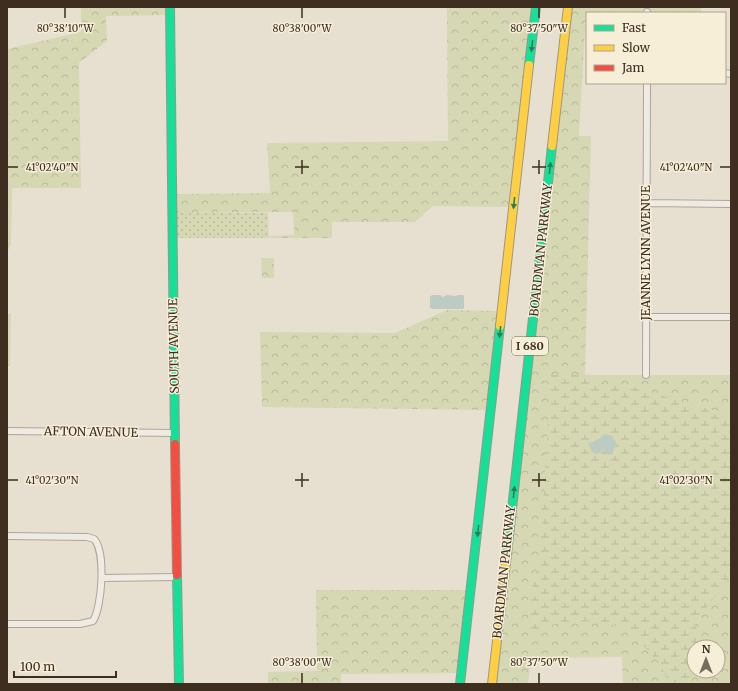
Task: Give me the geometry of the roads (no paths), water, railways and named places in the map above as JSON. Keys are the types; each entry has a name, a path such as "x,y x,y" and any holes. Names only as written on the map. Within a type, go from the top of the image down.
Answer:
{"main road":[{"name":"SOUTH AVENUE","path":"170,7 170,154 179,684"},
{"name":"I 680","path":"460,684 536,7"},
{"name":"BOARDMAN PARKWAY","path":"492,684 568,7"}],"street":[{"name":"JEANNE LYNN AVENUE","path":"646,375 647,84"},
{"path":"646,204 731,204"},
{"path":"646,317 731,317"},
{"name":"AFTON AVENUE","path":"7,431 175,433"},
{"path":"7,536 88,537 94,539 100,551 102,578 98,609 93,621 80,624 7,624"},
{"path":"102,578 177,577"}]}
